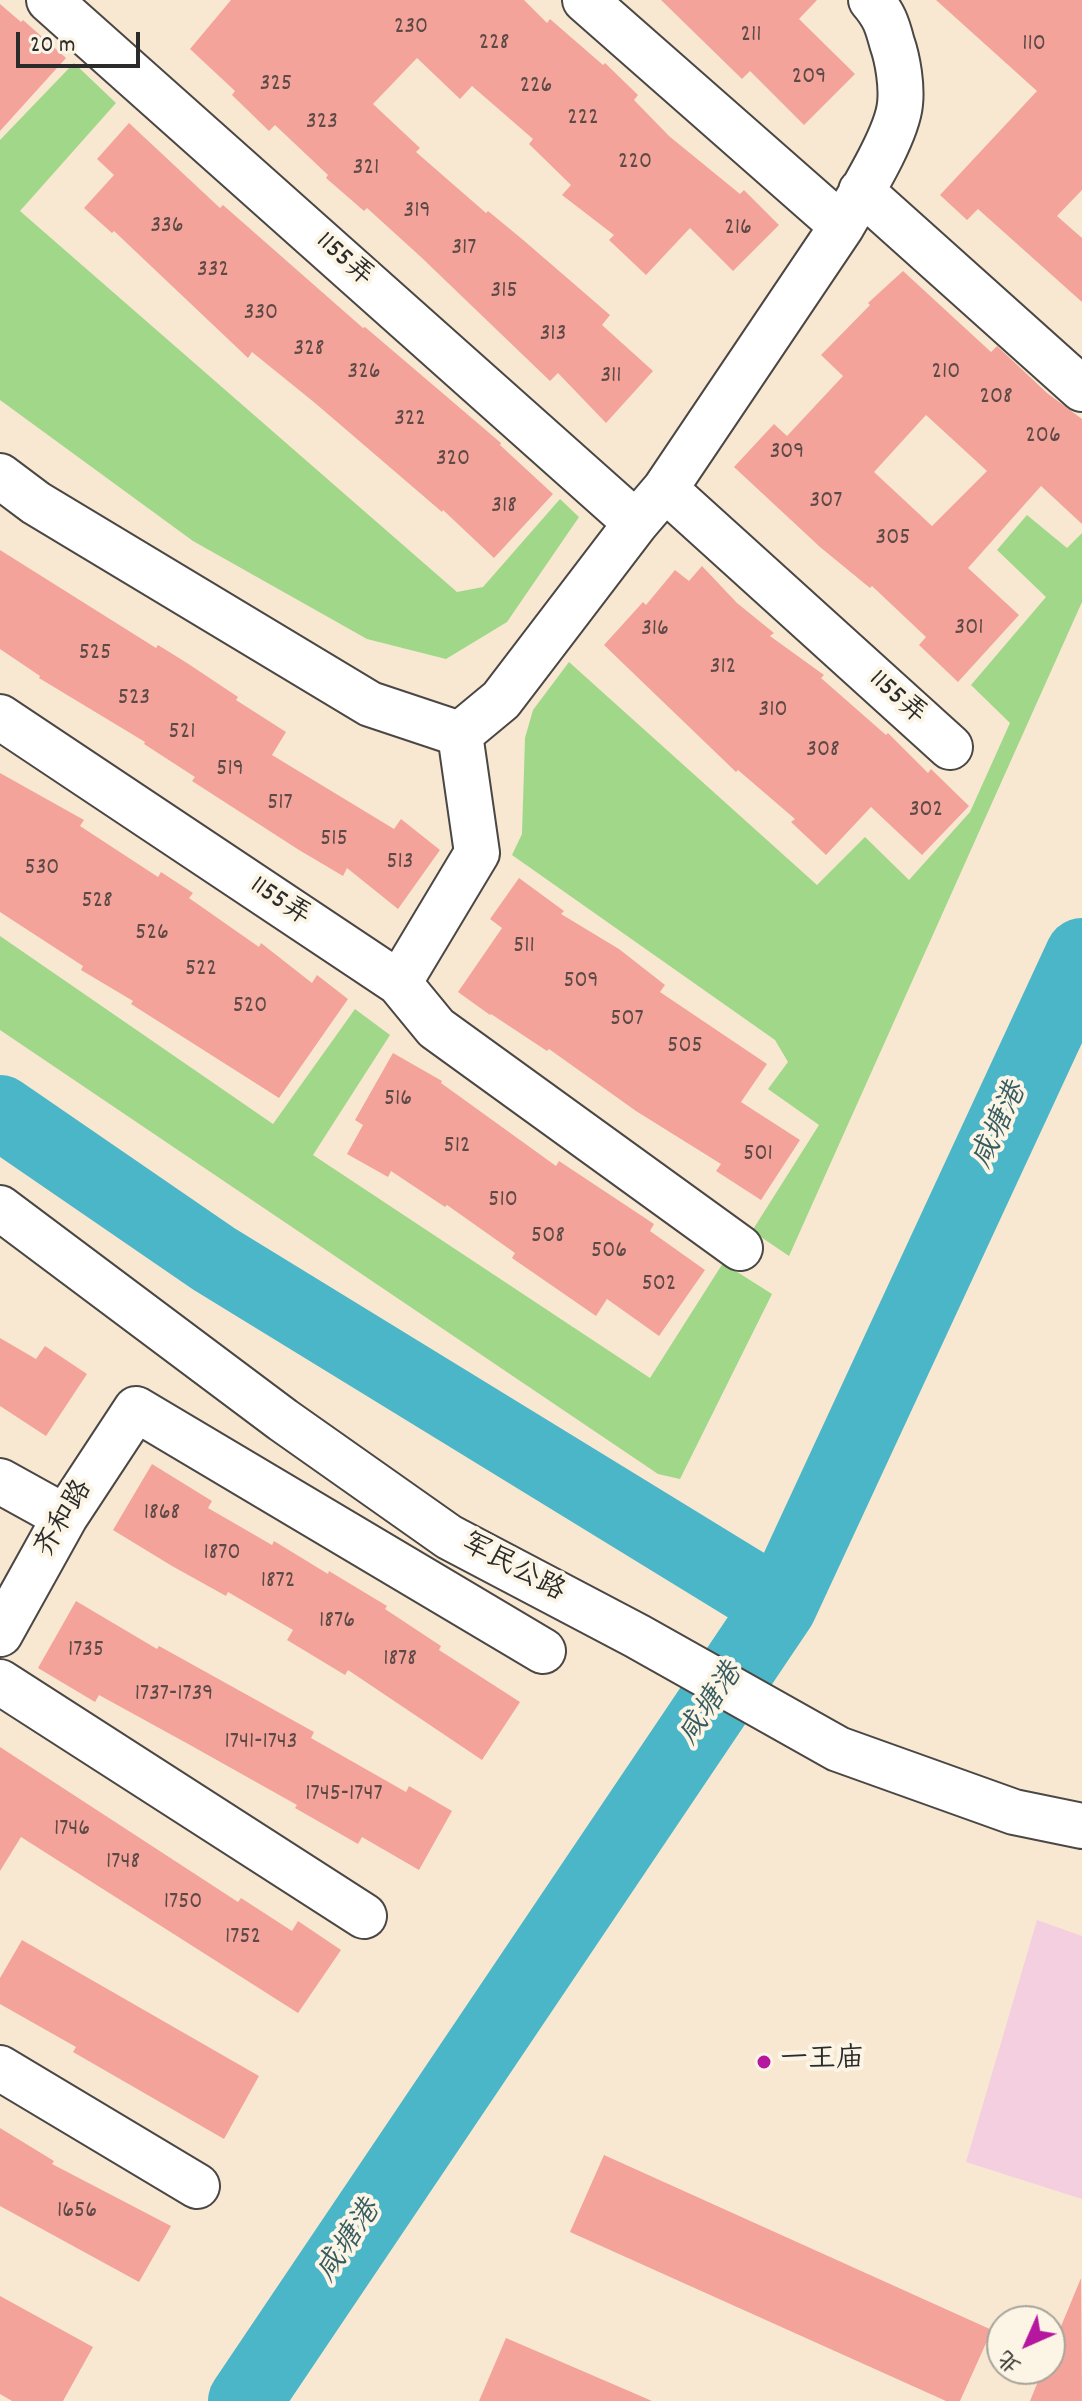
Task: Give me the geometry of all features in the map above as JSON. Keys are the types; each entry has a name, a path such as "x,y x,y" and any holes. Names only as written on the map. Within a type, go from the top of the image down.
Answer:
{"street":[{"name":"1155弄","path":"49,0 636,523"},
{"path":"585,0 1082,389"},
{"path":"460,734 501,700 665,489 852,209 886,146 900,105 896,53 883,14 871,0"},
{"path":"0,476 36,503 370,704 460,734"},
{"name":"1155弄","path":"665,489 950,747"},
{"name":"1155弄","path":"0,717 399,983 436,1028 740,1248"},
{"path":"399,983 477,853 460,734"},
{"name":"军民公路","path":"0,1208 283,1420 449,1537 637,1636 838,1749 1014,1812 1082,1826"},
{"name":"齐和路","path":"0,1634 65,1517 136,1409 543,1651"},
{"path":"0,1481 65,1517"},
{"path":"0,1682 364,1916"},
{"path":"0,2068 197,2186"}],"shaded area":[{"path":"1037,1920 1082,1936 1082,2199 966,2162"}],"green space":[{"path":"74,63 116,103 20,211 457,592 483,587 560,499 579,517 507,622 446,659 367,639 193,541 0,400 0,140"},
{"path":"1027,515 1067,548 1082,533 1082,602 789,1256 752,1231 819,1125 768,1089 788,1062 775,1040 512,855 522,834 525,738 533,710 569,662 817,885 865,837 909,880 970,812 1010,723 971,685 1046,597 997,550"},
{"path":"0,936 273,1124 355,1009 390,1035 313,1155 650,1378 723,1263 772,1294 680,1479 658,1474 0,1030"}],"building":[{"path":"231,0 524,0 547,23 550,19 603,65 605,63 638,95 634,100 669,136 740,194 744,190 779,225 733,271 690,228 646,275 609,240 614,235 562,195 571,185 529,144 533,139 472,86 460,99 417,58 373,104 420,148 416,152 610,315 602,325 653,371 606,423 558,373 550,381 367,208 364,211 326,178 328,175 275,125 269,131 232,95 235,91 190,49"},
{"path":"661,0 817,0 799,19 855,74 804,125 750,71 742,79"},
{"path":"936,0 1082,0 1082,190 1057,216 1082,238 1082,302 978,209 967,220 940,195 1037,91"},
{"path":"0,4 66,58 0,131"},
{"path":"129,123 220,208 223,205 501,443 553,494 494,558 443,510 315,403 252,352 248,358 114,231 112,233 84,208 114,175 97,159"},
{"path":"903,271 991,352 997,346 1047,393 1082,419 1082,524 1041,486 968,568 1019,615 958,682 919,645 926,637 872,586 870,588 820,547 734,467 774,424 787,436 843,376 821,355 870,305 868,303","holes":["926,415 987,471 932,526 874,472"]},
{"path":"0,550 156,648 158,645 187,663 286,732 272,755 394,829 401,819 440,850 398,909 347,868 343,876 299,850 192,781 195,777 145,742 39,678 0,649"},
{"path":"702,566 737,603 774,633 770,636 824,675 821,678 886,735 888,733 928,773 931,769 969,806 922,855 871,807 826,855 791,822 795,819 738,770 736,772 604,645 643,602 646,605 675,570 689,581"},
{"path":"0,773 84,820 80,826 158,877 161,872 193,893 189,898 259,947 261,943 312,983 317,975 348,999 279,1098 131,1004 133,1001 81,970 83,966 0,912"},
{"path":"519,878 564,911 561,914 619,949 665,985 660,992 767,1064 741,1102 800,1140 761,1200 716,1171 721,1164 458,992 502,928 490,919"},
{"path":"393,1053 442,1081 556,1166 559,1161 654,1224 650,1231 705,1270 659,1336 607,1299 596,1316 512,1258 515,1253 447,1205 445,1207 391,1171 388,1177 347,1154 363,1125 355,1120"},
{"path":"0,1338 36,1359 45,1346 87,1374 46,1436 0,1406"},
{"path":"152,1464 212,1501 208,1508 272,1545 274,1541 328,1574 329,1571 387,1606 385,1609 441,1646 439,1650 520,1702 482,1760 348,1670 345,1675 287,1640 293,1630 228,1592 226,1596 172,1566 113,1530"},
{"path":"76,1601 157,1649 159,1646 314,1732 311,1738 406,1792 409,1786 452,1811 419,1870 362,1837 358,1844 295,1808 297,1805 190,1745 99,1695 95,1702 38,1668"},
{"path":"0,1747 238,1902 241,1898 292,1931 298,1921 341,1950 298,2013 21,1837 0,1871"},
{"path":"22,1940 259,2076 224,2139 73,2052 76,2047 0,2004 0,1978"},
{"path":"0,2128 54,2161 52,2164 171,2226 139,2282 0,2206"},
{"path":"604,2155 986,2327 986,2343 960,2401 946,2401 570,2232"},
{"path":"1081,2278 1082,2401 1030,2401 1036,2385 1066,2385 1066,2314"},
{"path":"0,2296 93,2347 63,2401 12,2401 0,2394"},
{"path":"506,2338 652,2401 479,2401"}],"waterway":[{"name":"咸塘港","path":"245,2401 780,1606 1082,955"},
{"path":"0,1112 214,1259 780,1606"}],"place":[{"name":"一王庙","path":"764,2062"}]}
